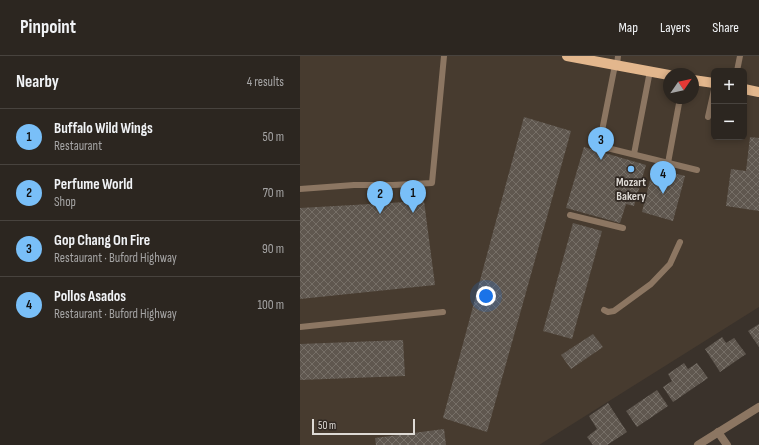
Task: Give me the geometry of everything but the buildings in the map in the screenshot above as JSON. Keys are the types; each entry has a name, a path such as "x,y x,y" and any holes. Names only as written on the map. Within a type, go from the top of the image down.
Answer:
{"main road":[{"path":"567,56 617,62 663,74"},
{"path":"699,81 711,83"},
{"path":"747,90 759,92"}],"street":[{"path":"698,445 759,407"},
{"path":"718,432 727,445"}],"lane":[{"path":"300,189 354,185 432,183 444,56"},
{"path":"738,68 740,56"},
{"path":"617,62 599,146 697,170"},
{"path":"634,154 650,71"},
{"path":"668,162 679,104"},
{"path":"708,117 711,104"},
{"path":"570,215 623,228"},
{"path":"604,310 608,312 614,311 651,284 670,264 680,242"},
{"path":"300,327 443,312"}],"shaded area":[{"path":"300,56 759,56 759,307 539,445 300,445"}],"place":[{"name":"Gop Chang On Fire","path":"601,160"},
{"name":"Mozart Bakery","path":"631,169"},
{"name":"Pollos Asados","path":"663,194"},
{"name":"Buffalo Wild Wings","path":"413,213"},
{"name":"Perfume World","path":"380,214"}]}
